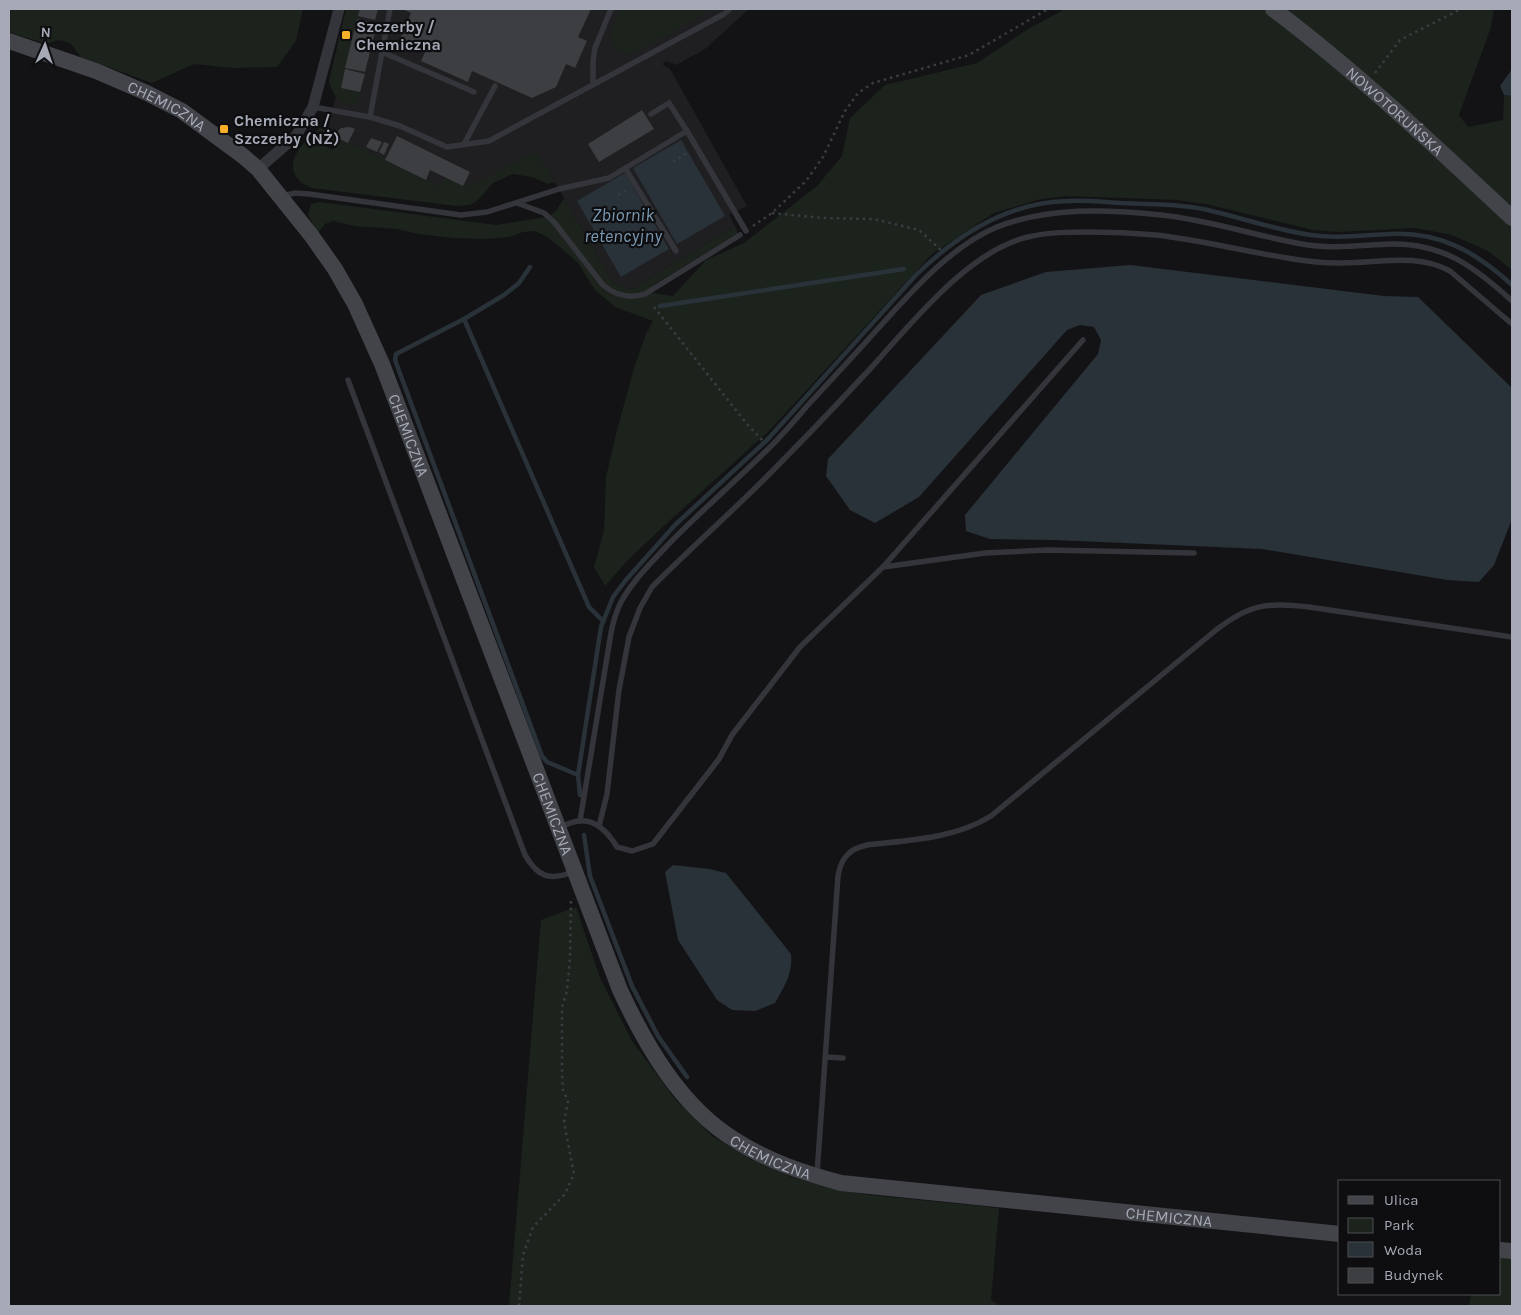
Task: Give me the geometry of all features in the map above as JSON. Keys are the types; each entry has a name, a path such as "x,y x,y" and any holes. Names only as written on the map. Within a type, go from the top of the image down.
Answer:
{"street":[{"path":"258,169 296,136 313,106 340,9"},
{"name":"NOWOTORUŃSKA","path":"1273,9 1388,102 1512,218"},
{"name":"CHEMICZNA","path":"9,41 96,71 147,93 182,111 211,131 258,169 311,235 335,269 355,304 375,347 620,990 632,1016 667,1073 689,1101 712,1124 734,1140 771,1159 841,1183 1338,1234"}],"lane":[{"path":"370,117 390,9"},
{"path":"593,84 592,61 595,48 611,9"},
{"path":"313,106 370,117 400,126 447,147 489,141 724,14 730,9"},
{"path":"382,52 474,92"},
{"path":"464,144 495,86"},
{"path":"651,114 669,102 746,231"},
{"path":"280,196 295,193 309,194 461,215 487,212 559,189 609,178 687,132"},
{"path":"625,168 676,251"},
{"path":"517,203 544,213 560,229 603,285 624,297 646,294 740,235"},
{"path":"580,821 611,633 615,616 631,587 680,533 770,448 907,297 948,259 995,228 1026,218 1051,213 1136,213 1205,221 1282,240 1311,245 1345,247 1393,244 1414,245 1446,253 1465,263 1512,301"},
{"path":"599,826 607,794 619,690 629,637 640,608 652,587 783,461 938,295 963,273 996,251 1015,241 1028,237 1071,232 1102,232 1183,238 1305,261 1339,263 1419,261 1441,266 1450,271 1512,324"},
{"path":"558,827 580,821 590,822 599,826 617,846 632,851 653,844 719,760 732,735 800,647 883,568 1083,340"},
{"path":"348,380 525,855 533,867 542,875 556,878 576,875"},
{"path":"883,568 985,553 1047,550 1194,554"},
{"path":"817,1176 838,876 843,858 857,847 943,835 969,828 991,816 1216,630 1239,614 1250,609 1262,606 1292,606 1512,637"},
{"path":"826,1057 843,1058"}],"path":[{"path":"746,231 772,213 806,181 824,157 848,106 858,93 866,87 969,55 1048,9"},
{"path":"1366,84 1400,40 1461,9"},
{"path":"673,162 696,148"},
{"path":"772,213 823,218 874,219 919,230 941,249 948,259"},
{"path":"654,306 747,424 763,441"},
{"path":"519,1306 524,1255 533,1228 565,1194 574,1174 564,1122 568,1101 563,1090 562,1007 567,991 570,958 570,906 576,875"}],"shaded area":[{"path":"357,9 749,9 705,49 676,65 666,61 662,64 670,69 747,206 729,215 735,226 631,290 613,283 538,153 478,185 427,190 325,141"}],"green space":[{"path":"9,9 303,9 296,41 277,67 233,68 194,64 152,83 81,57 71,44 64,41 58,40 46,44 9,32"},
{"path":"346,9 360,9 341,88 360,92 358,101 348,105 335,96 329,81"},
{"path":"621,9 709,9 702,15 636,52 626,54 615,48 611,38 612,28"},
{"path":"1065,9 1494,9 1491,27 1459,115 1468,127 1503,120 1504,95 1512,96 1512,270 1488,251 1452,235 1415,228 1337,232 1313,230 1206,204 1177,200 1068,196 1041,199 994,213 932,254 768,432 666,524 627,561 605,586 594,567 604,530 606,477 634,368 646,334 653,321 615,307 595,290 578,263 547,237 535,231 523,232 509,237 487,239 454,238 419,234 397,229 355,226 333,221 325,224 318,233 308,215 311,204 320,202 496,225 547,217 556,211 564,198 613,283 631,290 735,226 738,233 655,284 651,291 673,296 706,260 744,243 817,186 842,156 850,118 885,85 977,63 1028,29"},
{"path":"327,125 335,133 334,136 336,137 331,145 312,136 318,129"},
{"path":"309,138 333,150 337,143 340,144 342,140 440,187 445,177 463,186 479,182 531,154 538,153 555,182 548,184 532,177 513,174 493,183 478,200 470,205 456,206 312,188 297,178 293,165 298,151"},
{"path":"576,907 600,978 632,1041 675,1099 712,1136 752,1160 794,1178 833,1189 870,1195 999,1208 991,1300 1001,1306 509,1306 541,920"},
{"path":"1501,1257 1512,1258 1512,1306 1469,1306 1471,1295 1501,1295"}],"water":[{"path":"1512,69 1512,96 1504,95 1500,86"},
{"name":"Zbiornik retencyjny","path":"681,140 725,216 677,244 633,168"},
{"name":"Zbiornik retencyjny","path":"625,173 669,249 621,277 577,201"},
{"path":"1130,265 1384,296 1418,297 1512,388 1512,519 1494,565 1479,582 1447,580 1262,549 990,539 966,531 965,515 1098,354 1101,340 1094,327 1080,325 1067,330 919,497 875,523 850,510 826,476 828,459 981,295 1046,272"},
{"path":"673,865 726,873 791,954 791,968 785,986 775,1003 755,1011 732,1010 717,1000 678,940 665,872"}],"building":[{"path":"360,9 378,9 375,20 358,16"},
{"path":"402,9 591,9 578,37 587,41 575,68 566,64 556,87 532,98 472,71 468,82 421,61 426,50 400,39 411,13"},
{"path":"357,19 377,24 365,72 345,68"},
{"path":"345,69 365,74 360,92 341,88"},
{"path":"642,110 654,129 599,162 588,144"},
{"path":"350,127 355,129 348,143 333,136 341,128"},
{"path":"397,136 470,172 463,186 430,170 426,180 385,160"},
{"path":"371,138 382,142 377,152 366,147"},
{"path":"384,142 389,144 384,155 379,152"}],"waterway":[{"path":"580,795 578,775 601,627 613,597 675,525 767,440 916,275 949,247 985,223 1025,207 1068,201 1187,207 1208,210 1311,235 1341,237 1409,234 1426,236 1457,246 1485,263 1512,285"},
{"path":"530,267 519,283 504,295 464,319 396,354 395,360 542,756 547,762 578,775"},
{"path":"660,306 904,269"},
{"path":"464,319 589,607 603,621"},
{"path":"584,835 590,876 632,986 658,1036 687,1077"}],"place":[{"name":"Szczerby / Chemiczna","path":"346,35"},
{"name":"Chemiczna / Szczerby (NŻ)","path":"224,129"}]}
